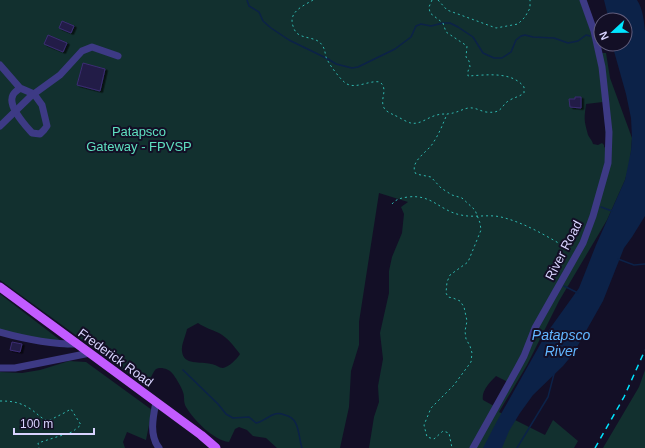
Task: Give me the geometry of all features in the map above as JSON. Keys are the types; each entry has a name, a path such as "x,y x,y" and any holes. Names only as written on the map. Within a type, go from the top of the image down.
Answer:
{"main road":[{"name":"Frederick Road","path":"0,287 201,435 216,448"}],"street":[{"name":"River Road","path":"473,448 524,356 535,328 583,243 593,216 605,174 609,150 602,67 594,31 583,0"},
{"path":"0,126 34,94 60,75 82,50 92,47 118,56"},
{"path":"0,65 20,88 34,94 42,105 47,126 40,134 32,133 15,112 12,100 13,95 20,88"},
{"path":"0,332 60,344 77,344"},
{"path":"0,368 15,368 90,353"},
{"path":"156,402 153,416 153,436 159,448"}],"path":[{"path":"313,0 298,8 293,15 291,22 294,29 298,34 316,40 322,44 326,58 342,80 353,86 380,82 383,85 384,90 382,105 384,108 387,111 403,118 407,122 412,124 418,123 436,115 456,113 469,108 477,108 486,112 496,112 510,100 520,97 524,93 524,87 521,83 505,76 468,76 470,67 469,61 466,57 467,46 446,32 443,23 434,18 430,13 429,7 432,0"},
{"path":"438,0 447,10 496,28 518,24 530,8 530,0"},
{"path":"447,114 441,130 432,146 421,154 414,170 416,174 431,177 441,188 452,195 462,198 471,206 478,216 481,230 468,262 450,275 446,282 446,296 460,301 464,307 467,321 465,331 466,339 472,353 471,362 454,385 431,408 424,425 427,437 434,439 443,431 449,433 452,448"},
{"path":"392,204 396,200 403,197 420,196 429,199 447,210 461,215 500,217 525,225 577,254"},
{"path":"0,401 14,401 30,408 40,418 48,421 71,408 81,425 72,432 38,443 39,448"}],"green space":[{"name":"Patapsco Gateway - FPVSP","path":"0,0 580,0 591,32 593,52 606,53 610,78 632,138 630,163 625,180 607,220 559,301 527,365 499,412 545,435 553,420 578,441 574,448 369,448 374,417 379,402 378,386 383,359 380,333 389,293 389,271 392,257 402,233 404,214 401,207 408,202 379,193 359,322 359,345 351,371 349,407 340,448 277,448 266,438 253,436 247,430 239,427 235,429 229,442 217,438 204,429 189,412 185,405 184,394 171,372 164,368 155,370 147,387 0,280","holes":["603,102 607,148 604,147 602,143 598,145 593,144 588,135 585,120 586,104","198,323 222,335 240,354 228,366 223,368 212,364 193,362 189,361 183,356 182,346 187,329","496,376 508,382 494,406 483,400 483,393 486,387"]},
{"path":"0,294 60,340 69,348 0,334"},
{"path":"69,361 86,362 152,410 146,440 127,432 123,442 125,448 0,448 0,372 22,373 40,370"},
{"path":"645,370 645,448 603,448 639,387"}],"water":[{"name":"Patapsco River","path":"604,0 637,0 643,15 645,32 645,216 624,248 603,301 573,354 563,366 533,395 509,431 502,448 483,448 546,334 579,288 596,245 625,180 631,151 631,118 614,52 633,52 633,12 607,12"}],"building":[{"path":"62,21 74,26 71,33 59,28"},
{"path":"48,35 67,43 63,52 44,44"},
{"path":"83,63 105,69 100,91 77,85"},
{"path":"575,97 581,97 581,108 570,107 569,99 575,99"},
{"path":"12,342 22,344 20,352 10,350"}],"waterway":[{"path":"247,0 249,6 259,12 263,21 289,40 336,64 352,68 358,67 395,49 411,37 416,26 421,24 431,26 450,23 473,37 483,53 494,58 502,58 511,52 516,40 525,35 554,38 568,43 578,41 586,35 590,36"},
{"path":"601,207 612,211"},
{"path":"618,259 634,265 645,264"},
{"path":"564,286 578,293"},
{"path":"183,370 218,404 226,414 233,418 249,417 256,423 276,414 290,417 298,428 302,448"},
{"path":"517,448 548,397 554,374"}],"railway":[{"path":"595,448 624,397 645,350"}]}
